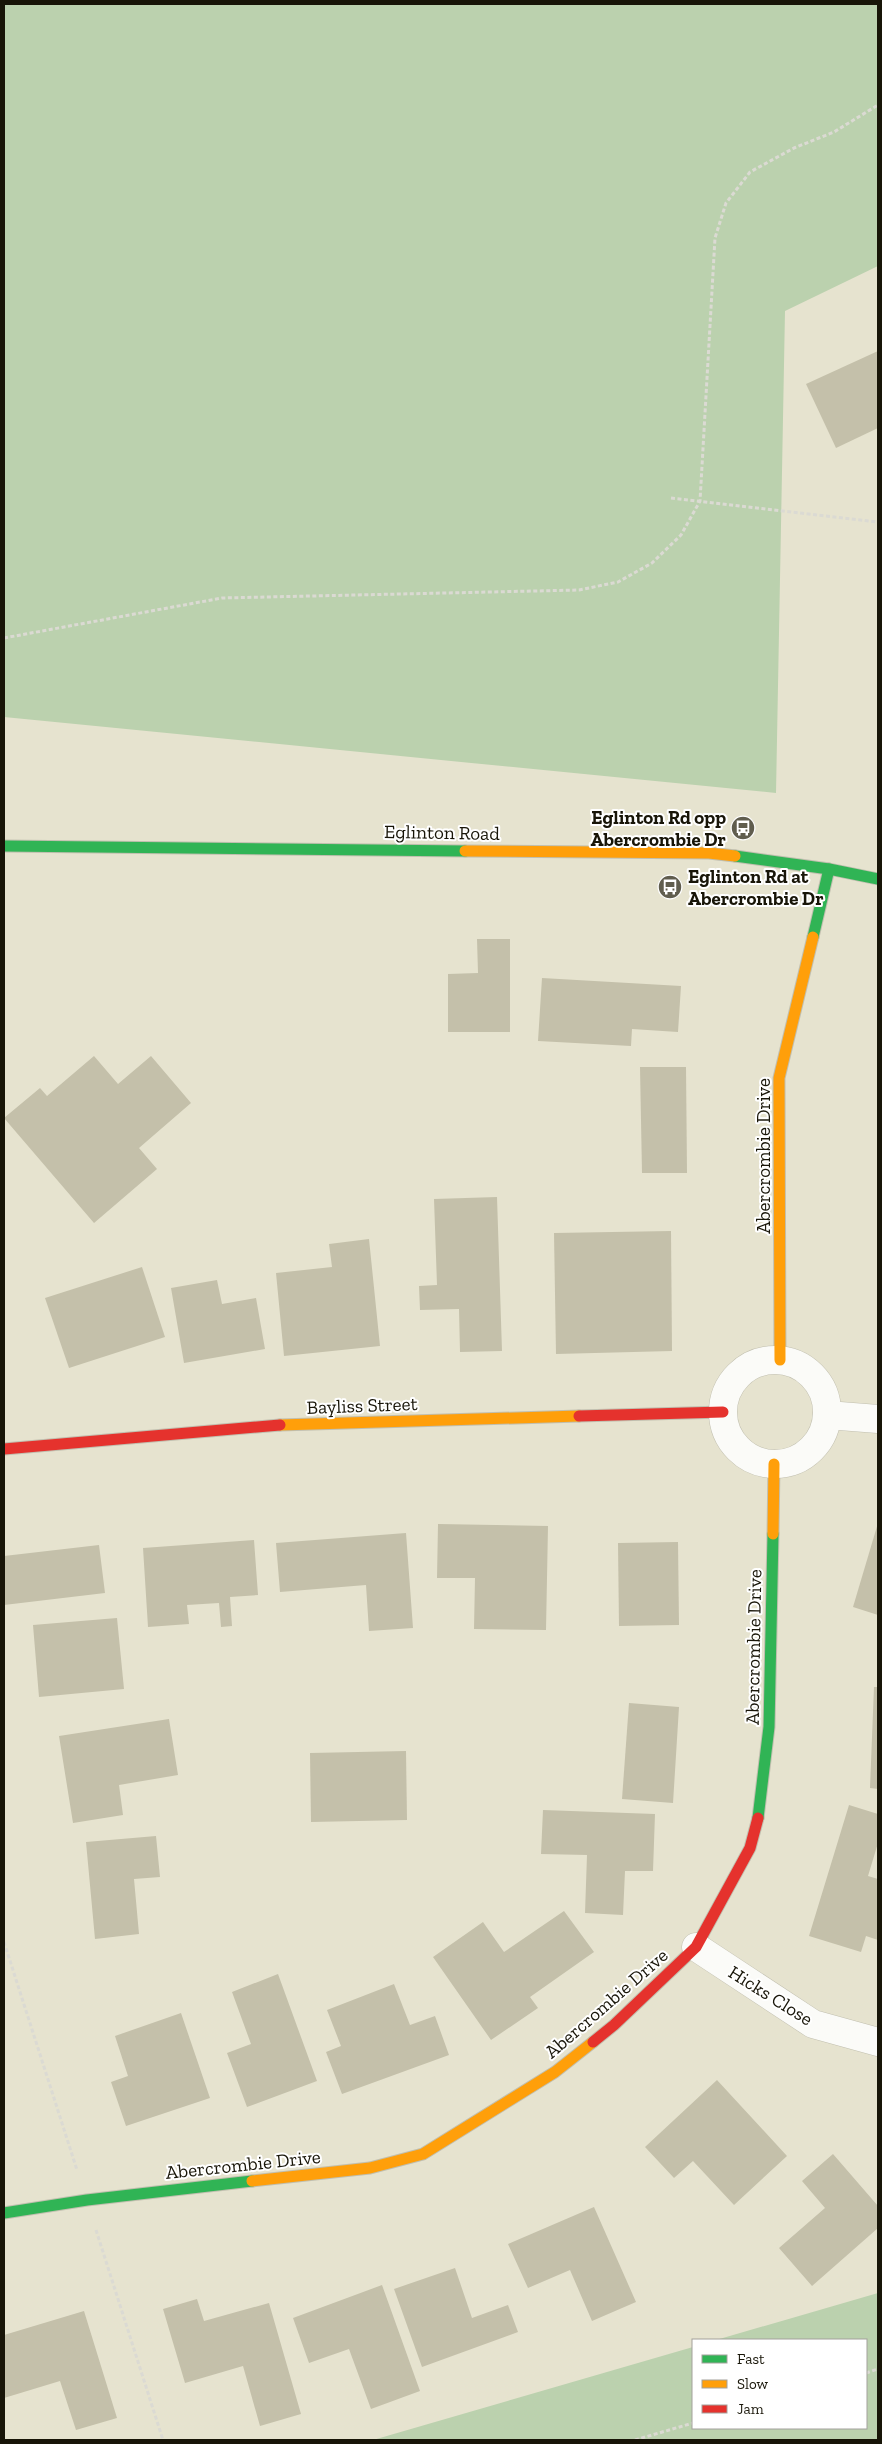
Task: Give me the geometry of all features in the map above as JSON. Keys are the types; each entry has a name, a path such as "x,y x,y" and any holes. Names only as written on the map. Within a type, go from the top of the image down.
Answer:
{"street":[{"name":"Eglinton Road","path":"4,846 709,852 829,869 878,880"},
{"name":"Abercrombie Drive","path":"780,1360 778,1078 829,869"},
{"path":"780,1360 796,1364 809,1373 820,1385 826,1400 828,1415 819,1440 810,1450 800,1458 788,1463 774,1464 748,1457 738,1448 725,1425 723,1412 726,1394 735,1380 748,1368 763,1362 780,1360"},
{"name":"Bayliss Street","path":"4,1449 296,1424 723,1412"},
{"path":"828,1415 878,1419"},
{"name":"Abercrombie Drive","path":"4,2213 87,2200 370,2168 423,2154 555,2072 614,2025 696,1947 750,1848 760,1811 769,1727 774,1464"},
{"name":"Hicks Close","path":"696,1947 812,2024 878,2042"}],"path":[{"path":"4,638 222,598 589,588 618,582 652,563 681,535 700,501 715,238 726,202 750,172 794,148 834,132 878,105"},
{"path":"671,498 878,522"},
{"path":"4,1942 163,2440"},
{"path":"635,2440 692,2423"}],"green space":[{"path":"4,4 878,4 878,266 785,311 776,793 4,717"},
{"path":"878,2293 878,2440 373,2440 692,2347 692,2429 867,2429 867,2339 719,2339"}],"building":[{"path":"878,351 878,428 836,448 806,384"},
{"path":"477,939 510,939 510,1032 448,1032 448,974 478,973"},
{"path":"542,978 681,986 678,1032 632,1029 631,1046 538,1041"},
{"path":"94,1056 118,1084 151,1056 191,1103 139,1148 157,1169 94,1223 4,1118 40,1088 47,1096"},
{"path":"640,1067 686,1067 687,1173 642,1173"},
{"path":"497,1197 502,1351 460,1352 459,1309 420,1310 419,1286 437,1285 434,1199"},
{"path":"671,1231 672,1351 556,1354 554,1233"},
{"path":"369,1239 380,1346 284,1356 276,1273 332,1267 329,1244"},
{"path":"142,1267 165,1337 69,1368 45,1298"},
{"path":"217,1280 222,1304 256,1298 265,1349 184,1363 171,1288"},
{"path":"878,1523 878,1615 853,1607"},
{"path":"438,1524 548,1526 546,1630 474,1629 475,1578 437,1578"},
{"path":"406,1533 413,1628 369,1631 366,1585 280,1592 276,1543"},
{"path":"254,1540 258,1595 230,1597 232,1626 221,1627 219,1603 187,1605 189,1624 148,1627 143,1548"},
{"path":"678,1542 679,1625 619,1626 618,1543"},
{"path":"99,1545 105,1593 4,1605 4,1556"},
{"path":"117,1618 124,1689 39,1697 33,1625"},
{"path":"874,1687 878,1687 878,1789 870,1788"},
{"path":"629,1703 679,1707 673,1803 622,1799"},
{"path":"169,1719 178,1775 119,1785 123,1815 73,1823 59,1736"},
{"path":"406,1751 407,1820 311,1822 310,1753"},
{"path":"849,1805 878,1814 878,1843 868,1876 878,1879 878,1940 866,1936 861,1952 809,1936"},
{"path":"543,1810 655,1814 653,1871 625,1871 623,1915 585,1913 587,1855 541,1854"},
{"path":"156,1836 160,1877 134,1879 139,1934 95,1939 86,1842"},
{"path":"564,1911 594,1952 530,1997 538,2008 491,2040 433,1957 483,1922 504,1952"},
{"path":"278,1974 317,2081 247,2107 227,2053 251,2044 232,1992"},
{"path":"394,1984 410,2025 435,2016 449,2055 342,2094 326,2052 341,2046 327,2010"},
{"path":"181,2013 210,2098 126,2126 111,2082 128,2076 115,2036"},
{"path":"717,2080 787,2156 734,2205 693,2161 674,2178 645,2147"},
{"path":"833,2154 878,2206 878,2228 812,2286 779,2248 825,2208 802,2181"},
{"path":"594,2207 636,2302 592,2321 570,2270 528,2288 508,2244"},
{"path":"455,2268 472,2318 508,2305 518,2332 422,2367 394,2289"},
{"path":"382,2285 420,2391 371,2409 349,2349 309,2363 293,2318"},
{"path":"197,2299 204,2321 269,2303 301,2414 260,2426 243,2366 185,2383 163,2309"},
{"path":"84,2311 117,2418 76,2430 60,2381 4,2398 4,2335"}],"traffic: fast":[{"path":"4,846 465,851"},
{"path":"735,856 829,869 878,879"},
{"path":"813,937 829,869"},
{"path":"758,1818 769,1727 773,1534"},
{"path":"4,2213 87,2200 252,2181"}],"traffic: slow":[{"path":"465,851 709,853 735,856"},
{"path":"780,1360 779,1078 813,937"},
{"path":"280,1425 579,1416"},
{"path":"773,1534 774,1464"},
{"path":"252,2181 370,2168 423,2154 555,2072 593,2042"}],"traffic: jam":[{"path":"579,1416 723,1412"},
{"path":"4,1449 280,1425"},
{"path":"593,2042 614,2025 696,1947 750,1848 758,1818"}],"place":[{"name":"Eglinton Rd opp Abercrombie Dr","path":"743,828"},
{"name":"Eglinton Rd at Abercrombie Dr","path":"670,887"}]}
